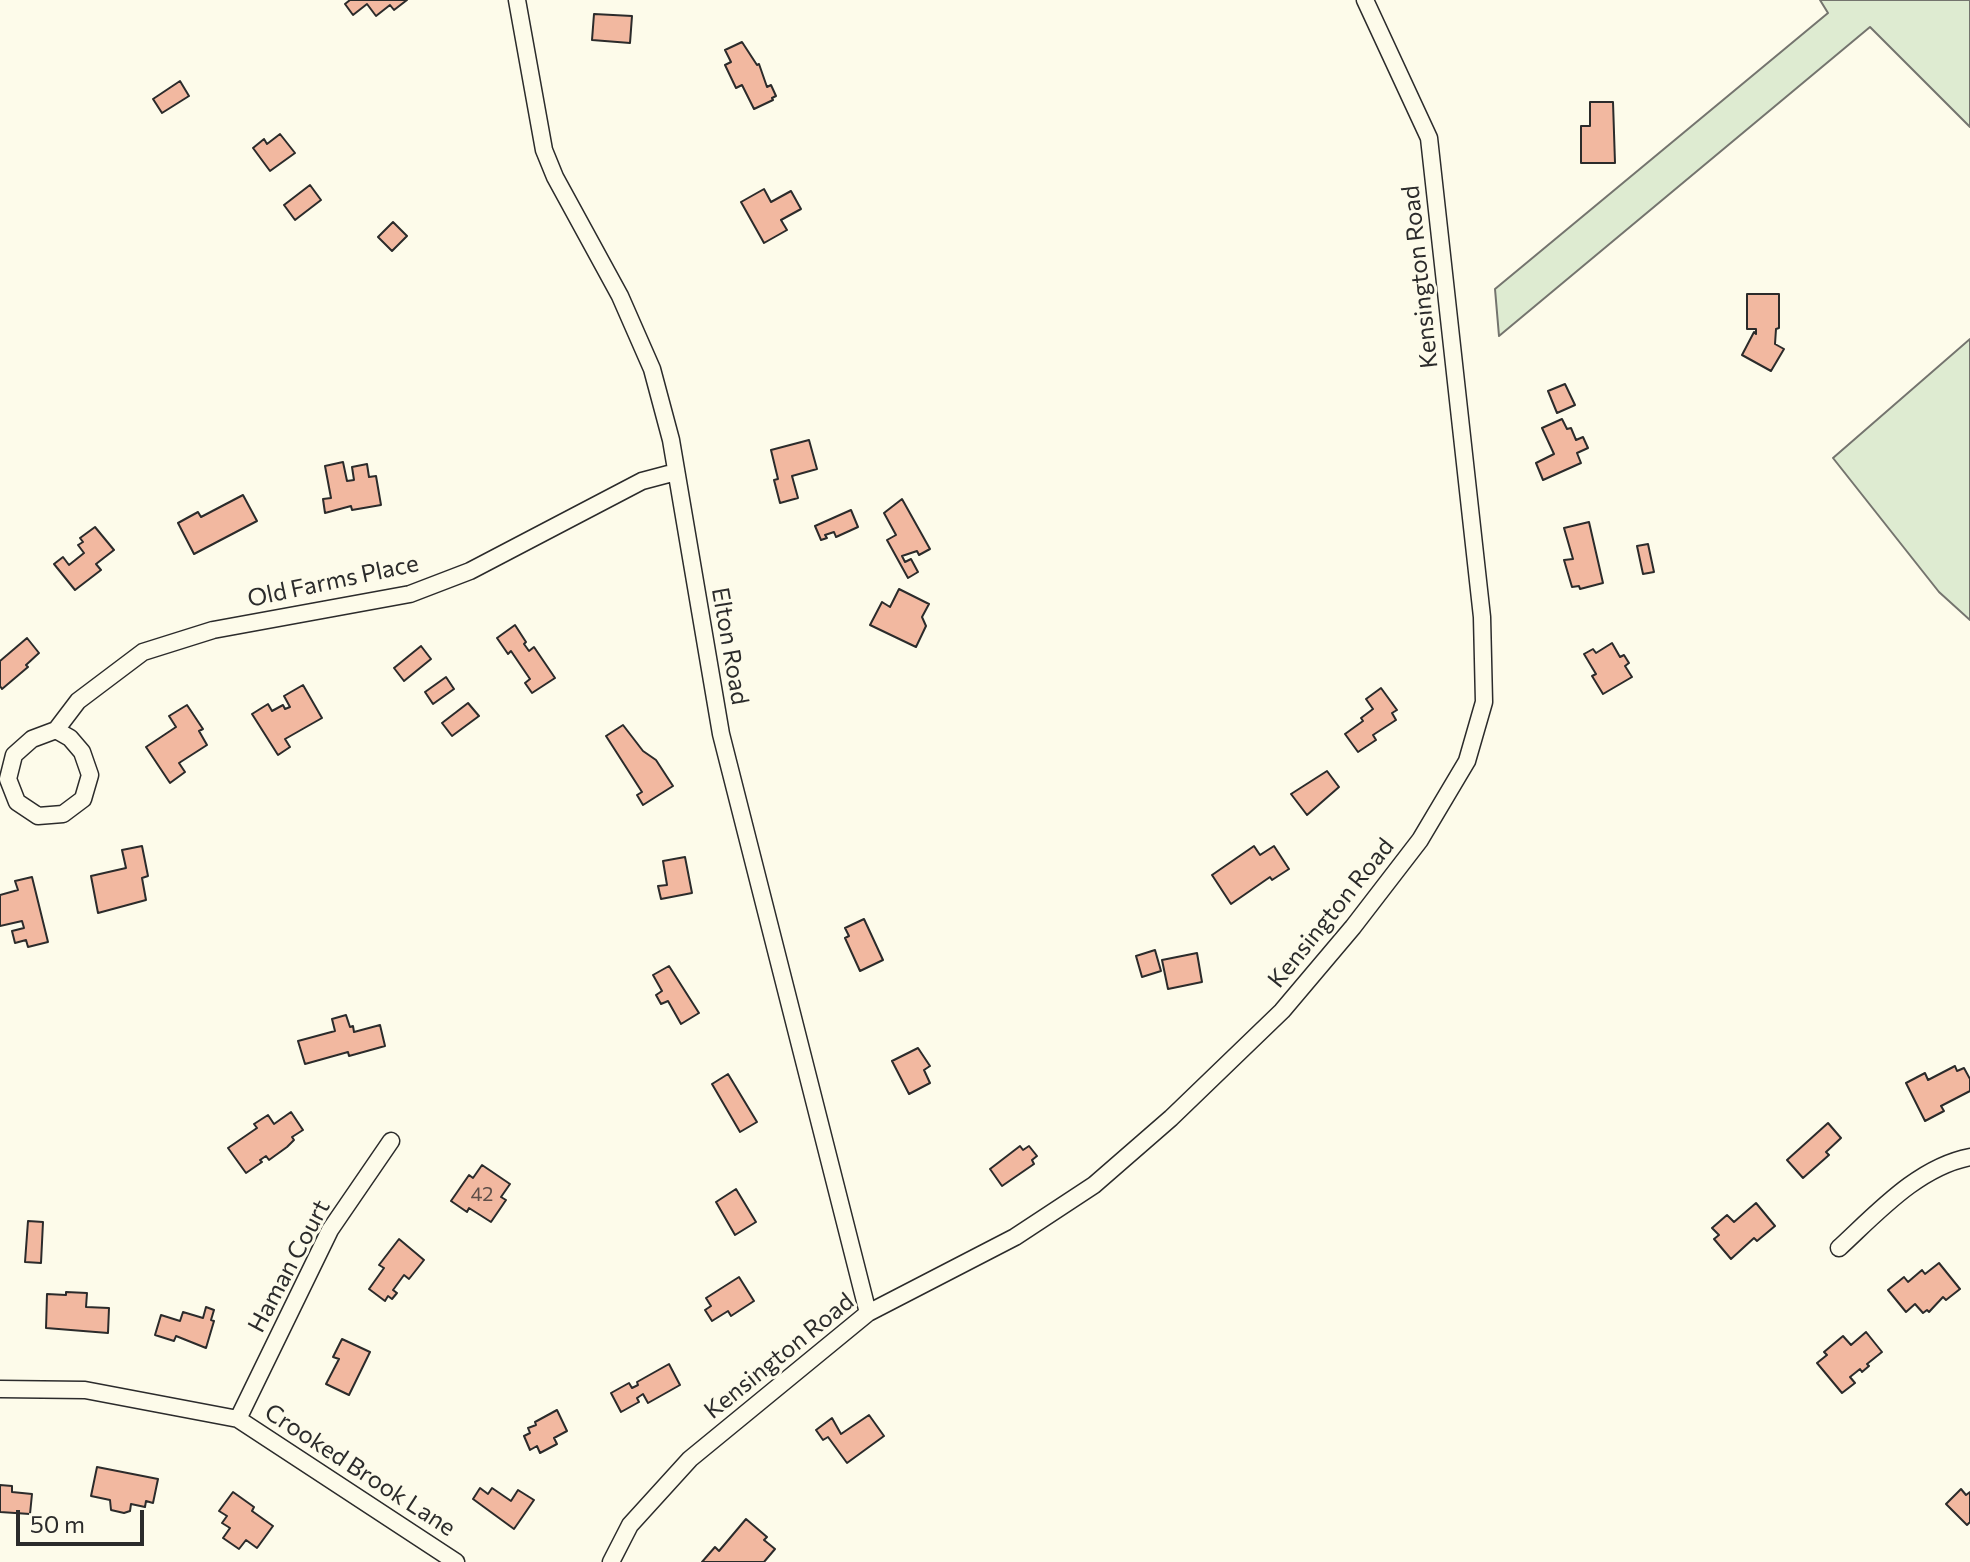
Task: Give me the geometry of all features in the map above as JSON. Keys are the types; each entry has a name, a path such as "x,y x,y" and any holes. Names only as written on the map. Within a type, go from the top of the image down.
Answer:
{"street":[{"name":"Elton Road","path":"517,0 544,150 555,177 620,296 652,369 671,440 721,734 868,1313"},
{"name":"Kensington Road","path":"611,1562 630,1525 690,1459 868,1313 1015,1237 1094,1185 1171,1118 1282,1011 1353,927 1420,840 1467,761 1484,702 1482,617 1429,138 1365,0"},
{"name":"Old Farms Place","path":"56,730 70,738 82,752 90,775 83,799 63,814 38,816 17,802 8,779 14,755 32,739 56,730 78,701 143,652 213,630 410,594 470,571 642,481 676,472"},
{"name":"Haman Court","path":"238,1419 330,1230 391,1141"},
{"path":"1839,1248 1923,1175 1958,1159 1970,1157"},
{"name":"Crooked Brook Lane","path":"0,1389 85,1390 238,1419 456,1562"}],"green space":[{"path":"1820,0 1970,0 1970,127 1870,27 1499,336 1495,289 1828,13"},
{"path":"1970,339 1970,620 1939,592 1833,458"}],"building":[{"path":"350,0 407,0 394,10 390,5 376,16 367,4 353,15 345,4"},
{"path":"594,14 632,16 630,43 592,40"},
{"path":"742,42 759,64 767,87 771,85 776,96 754,109 742,85 736,88 725,65 731,62 725,50"},
{"path":"180,81 189,96 162,113 153,99"},
{"path":"1590,102 1613,102 1615,163 1581,163 1581,126 1590,126"},
{"path":"280,134 295,153 270,171 253,148 264,139 267,144"},
{"path":"310,185 321,200 295,220 284,205"},
{"path":"764,189 771,202 791,191 801,209 781,220 787,230 764,243 741,202"},
{"path":"393,222 407,236 392,251 378,237"},
{"path":"1747,294 1779,294 1779,328 1776,329 1775,344 1784,349 1771,371 1742,355 1754,332 1756,334 1756,329 1747,329"},
{"path":"1565,384 1575,405 1557,413 1548,391"},
{"path":"1562,419 1567,429 1571,428 1576,440 1583,437 1588,448 1577,453 1581,463 1543,480 1536,463 1554,454 1542,428"},
{"path":"809,440 817,469 792,476 798,498 780,503 771,450"},
{"path":"343,462 347,481 354,480 352,467 367,464 369,477 376,476 381,505 352,510 351,506 325,513 323,499 331,498 325,466"},
{"path":"243,495 257,521 194,554 178,523 198,512 201,517"},
{"path":"902,499 930,549 919,555 917,551 902,556 905,562 911,559 918,572 908,578 887,540 896,535 884,513"},
{"path":"851,510 858,527 836,537 834,532 825,535 827,538 821,540 815,526"},
{"path":"1589,522 1603,583 1580,589 1579,586 1572,587 1564,560 1573,559 1564,528"},
{"path":"95,527 114,550 96,564 101,570 75,590 54,564 63,557 69,565 84,553 78,545 83,542 80,538"},
{"path":"1648,544 1654,572 1643,574 1637,546"},
{"path":"899,589 929,604 922,617 926,626 916,647 870,625 882,602 890,607"},
{"path":"515,625 529,651 534,647 555,678 532,693 525,683 530,679 511,651 508,654 497,638"},
{"path":"27,638 39,653 2,689 0,661"},
{"path":"1612,643 1620,657 1624,655 1629,663 1625,666 1632,677 1603,694 1584,654 1593,649 1596,653"},
{"path":"421,646 431,659 404,681 394,668"},
{"path":"446,677 454,689 433,704 425,692"},
{"path":"303,685 322,718 285,739 290,747 278,755 252,714 268,704 272,711 283,705 285,709 290,707 284,696"},
{"path":"1381,688 1397,710 1392,713 1396,720 1373,735 1376,740 1358,752 1345,734 1373,709 1366,699"},
{"path":"468,703 479,716 452,736 442,723"},
{"path":"187,705 203,729 199,731 207,745 179,763 185,772 170,783 146,747 176,727 169,716"},
{"path":"623,725 643,751 656,760 673,786 643,805 637,795 642,792 606,736"},
{"path":"1327,771 1339,787 1307,815 1291,794"},
{"path":"142,846 148,876 142,878 146,900 98,913 91,876 126,868 122,850"},
{"path":"1254,846 1260,855 1274,846 1289,869 1272,880 1270,877 1231,904 1212,875"},
{"path":"685,857 692,893 661,899 658,886 667,885 663,861"},
{"path":"32,877 48,942 28,947 26,940 15,943 12,931 24,928 22,921 0,926 0,895 18,890 15,881"},
{"path":"864,919 883,960 860,971 845,938 849,936 845,928"},
{"path":"1155,950 1161,971 1142,977 1136,956"},
{"path":"1197,953 1202,982 1168,989 1162,960"},
{"path":"669,966 699,1013 681,1024 668,1001 661,1004 656,995 662,991 653,975"},
{"path":"346,1015 354,1032 380,1025 385,1046 305,1064 298,1041 335,1031 332,1019"},
{"path":"918,1048 930,1066 924,1070 930,1083 909,1094 892,1061"},
{"path":"1955,1066 1957,1071 1964,1068 1970,1079 1970,1091 1941,1106 1944,1111 1925,1121 1906,1083 1925,1073 1928,1080"},
{"path":"728,1074 757,1122 740,1132 712,1084"},
{"path":"291,1112 303,1130 292,1137 294,1140 287,1147 269,1160 266,1156 246,1173 228,1148 257,1128 254,1124 268,1115 274,1124"},
{"path":"1828,1123 1841,1138 1826,1152 1829,1155 1803,1178 1787,1160"},
{"path":"1020,1146 1023,1150 1029,1146 1037,1156 1032,1160 1034,1164 1002,1186 990,1169"},
{"path":"482,1165 510,1184 501,1197 506,1200 491,1222 451,1201 469,1175 473,1178"},
{"path":"736,1189 756,1222 735,1235 716,1202"},
{"path":"1756,1203 1775,1226 1757,1241 1754,1238 1731,1259 1714,1239 1719,1235 1712,1228 1727,1215 1734,1222"},
{"path":"28,1221 43,1222 41,1263 25,1262"},
{"path":"399,1239 424,1260 409,1279 404,1275 393,1290 397,1293 392,1299 388,1296 385,1301 369,1289 384,1268 379,1265"},
{"path":"1939,1263 1960,1289 1946,1300 1943,1297 1929,1312 1923,1313 1915,1304 1906,1312 1888,1290 1904,1277 1908,1282 1922,1270 1925,1274"},
{"path":"739,1277 754,1301 731,1316 728,1311 712,1321 705,1310 711,1306 706,1298"},
{"path":"66,1292 87,1293 86,1307 109,1308 108,1333 46,1328 47,1294 66,1295"},
{"path":"206,1307 214,1310 211,1320 214,1321 206,1348 176,1336 174,1341 155,1335 161,1315 180,1321 183,1312 203,1318"},
{"path":"1866,1332 1882,1352 1862,1372 1860,1369 1850,1377 1855,1383 1842,1393 1817,1363 1827,1355 1824,1352 1843,1336 1851,1345"},
{"path":"342,1339 370,1352 349,1395 326,1384 339,1359 333,1357"},
{"path":"669,1364 680,1385 648,1403 643,1394 637,1398 639,1402 621,1412 611,1393 629,1383 632,1388 638,1385 637,1382"},
{"path":"557,1410 567,1431 554,1438 557,1444 540,1453 537,1446 530,1450 524,1436 530,1433 528,1428"},
{"path":"869,1415 884,1436 847,1463 828,1437 823,1440 816,1430 832,1418 841,1434"},
{"path":"97,1467 158,1479 153,1503 146,1501 145,1507 131,1504 130,1511 124,1513 111,1510 110,1500 91,1496"},
{"path":"0,1485 12,1486 12,1492 32,1494 30,1514 0,1512"},
{"path":"480,1488 488,1494 492,1488 511,1501 518,1490 534,1500 514,1529 473,1499"},
{"path":"1961,1489 1966,1495 1970,1492 1970,1522 1967,1525 1946,1504"},
{"path":"233,1492 273,1526 257,1548 246,1540 239,1549 223,1538 230,1528 222,1523 227,1516 219,1511"},
{"path":"746,1519 767,1537 764,1540 775,1549 764,1562 702,1562 715,1547 719,1551"}]}
